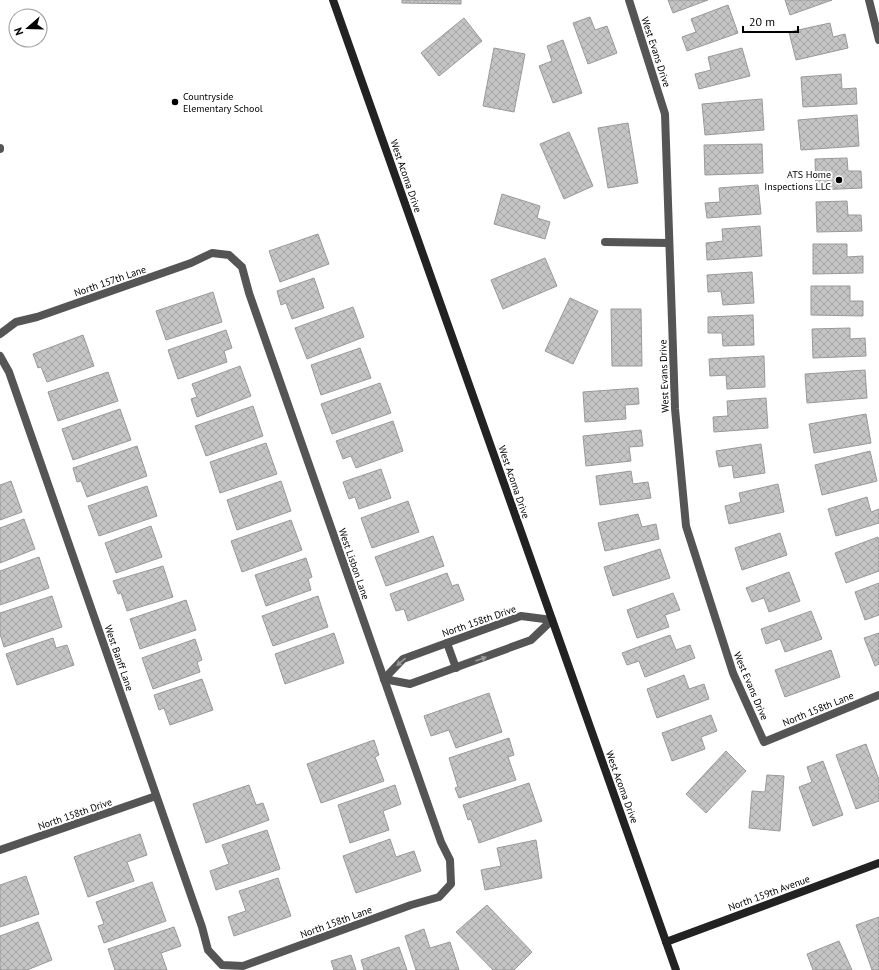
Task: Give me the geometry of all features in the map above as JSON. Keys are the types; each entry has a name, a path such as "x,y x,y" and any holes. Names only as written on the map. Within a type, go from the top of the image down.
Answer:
{"street":[{"name":"West Acoma Drive","path":"333,0 676,970"},
{"name":"West Evans Drive","path":"629,0 665,114 675,409 686,526 733,673 764,742"},
{"path":"869,0 879,40"},
{"path":"605,242 669,243"},
{"name":"North 157th Lane","path":"0,334 16,322 37,317 191,263 212,254 229,255"},
{"name":"West Lisbon Lane","path":"229,255 242,267 249,293 441,842 450,860 451,884"},
{"name":"West Banff Lane","path":"0,356 9,372 202,927 208,950 222,964"},
{"name":"North 158th Drive","path":"384,679 403,659 521,616 552,620"},
{"path":"384,679 410,684 456,668 531,640 552,620"},
{"path":"447,643 456,668"},
{"name":"North 158th Lane","path":"764,742 879,695"},
{"name":"North 158th Drive","path":"0,850 156,796"},
{"name":"North 159th Avenue","path":"666,942 879,863"},
{"name":"North 158th Lane","path":"222,964 243,966 411,905 439,897 451,884"}],"building":[{"path":"402,0 461,0 461,4 402,3"},
{"path":"668,0 708,0 673,13"},
{"path":"785,0 832,0 790,15"},
{"path":"728,5 738,33 687,51 682,37 696,32 691,19"},
{"path":"590,17 595,30 607,26 617,53 588,64 573,23"},
{"path":"464,18 482,41 439,76 421,53"},
{"path":"830,23 833,37 845,34 848,48 796,60 789,32"},
{"path":"563,40 582,93 553,103 539,66 552,61 547,46"},
{"path":"494,48 525,54 514,112 483,106"},
{"path":"742,48 750,76 699,89 695,74 711,70 708,57"},
{"path":"841,74 842,89 856,88 857,104 803,107 801,77"},
{"path":"762,99 764,130 705,135 702,104"},
{"path":"857,115 859,146 801,150 798,120"},
{"path":"628,123 638,183 608,188 598,128"},
{"path":"569,132 593,186 564,199 540,144"},
{"path":"762,144 763,173 705,175 704,145"},
{"name":"ATS Home Inspections LLC","path":"847,158 848,171 861,171 862,188 816,190 815,159"},
{"path":"758,185 761,214 707,218 705,203 720,202 719,188"},
{"path":"502,194 540,206 537,218 550,222 545,239 494,224"},
{"path":"847,201 848,215 861,215 862,231 817,232 816,202"},
{"path":"760,226 762,256 707,260 706,243 723,241 722,229"},
{"path":"318,234 329,264 280,282 269,251"},
{"path":"813,244 847,244 847,257 863,256 863,273 813,274"},
{"path":"545,258 557,286 503,309 491,280"},
{"path":"752,272 754,303 723,305 721,291 708,292 707,275"},
{"path":"314,278 324,308 292,319 286,303 281,305 277,291"},
{"path":"811,286 850,286 850,301 863,301 863,316 811,315"},
{"path":"213,292 222,322 166,340 156,311"},
{"path":"570,298 598,311 573,364 545,351"},
{"path":"353,307 364,337 307,359 295,328"},
{"path":"611,309 641,309 642,366 612,366"},
{"path":"753,315 754,345 723,346 722,333 708,333 708,317"},
{"path":"850,328 850,339 865,338 866,356 813,358 812,329"},
{"path":"226,330 232,348 224,351 227,362 178,379 168,350"},
{"path":"83,335 94,366 47,382 41,367 38,368 33,354"},
{"path":"360,348 371,378 321,395 311,365"},
{"path":"764,356 765,387 727,389 726,375 710,376 709,359"},
{"path":"240,366 251,396 197,417 191,399 197,397 192,384"},
{"path":"865,370 867,398 807,403 805,374"},
{"path":"108,372 118,401 58,421 48,392"},
{"path":"380,383 391,413 332,434 321,404"},
{"path":"638,388 639,404 625,405 626,419 585,422 583,392"},
{"path":"766,398 768,428 714,432 713,417 728,416 727,401"},
{"path":"253,406 263,436 206,456 195,426"},
{"path":"120,409 131,440 73,460 62,429"},
{"path":"866,414 871,443 814,453 809,424"},
{"path":"393,421 403,451 356,468 351,456 343,459 336,441"},
{"path":"641,430 643,446 629,447 631,461 586,466 583,436"},
{"path":"266,443 277,474 220,493 210,462"},
{"path":"761,444 765,473 734,478 732,465 719,467 716,451"},
{"path":"137,446 147,476 87,497 81,481 77,482 73,468"},
{"path":"870,451 877,481 822,495 815,465"},
{"path":"381,469 391,498 359,509 355,497 349,499 343,482"},
{"path":"631,471 633,484 648,482 651,498 600,505 596,476"},
{"path":"11,481 22,512 0,520 0,485"},
{"path":"281,481 291,511 237,530 227,500"},
{"path":"778,484 784,512 729,524 725,506 741,502 739,493"},
{"path":"147,486 157,516 99,536 88,506"},
{"path":"867,497 871,512 879,509 879,523 836,536 828,509"},
{"path":"408,501 419,532 372,548 361,518"},
{"path":"638,514 642,527 656,524 659,539 605,551 598,523"},
{"path":"24,519 35,549 0,563 0,528"},
{"path":"291,520 302,550 242,572 231,541"},
{"path":"151,526 162,557 116,573 105,543"},
{"path":"780,533 787,555 742,570 735,548"},
{"path":"433,536 444,566 386,586 375,557"},
{"path":"878,537 879,571 846,583 835,553"},
{"path":"660,549 670,578 613,596 604,567"},
{"path":"39,557 49,588 0,605 0,571"},
{"path":"306,558 312,577 308,579 311,590 266,606 255,575"},
{"path":"163,566 173,597 127,611 121,593 118,594 113,581"},
{"path":"789,572 800,601 769,612 764,598 752,602 746,588"},
{"path":"447,573 452,586 458,584 464,600 408,621 404,609 396,611 390,594"},
{"path":"879,583 879,615 865,620 855,592"},
{"path":"673,593 680,610 665,615 669,627 637,638 627,610"},
{"path":"52,596 62,627 4,647 0,634 0,613"},
{"path":"318,596 328,627 273,646 262,616"},
{"path":"186,600 196,630 140,649 130,619"},
{"path":"811,611 822,639 785,652 780,639 766,644 761,629"},
{"path":"334,633 344,663 285,684 275,654"},
{"path":"879,633 879,664 875,666 864,638"},
{"path":"670,635 676,650 690,645 695,658 645,677 639,661 627,665 622,653"},
{"path":"53,638 56,648 67,645 74,665 17,685 6,654"},
{"path":"195,639 202,660 197,662 200,672 153,689 142,658"},
{"path":"831,650 840,677 785,697 775,670"},
{"path":"684,675 689,689 704,684 709,699 657,718 647,689"},
{"path":"202,679 213,710 170,725 164,708 159,710 154,695"},
{"path":"489,693 502,732 456,748 449,730 431,736 424,716"},
{"path":"711,715 717,731 701,737 705,749 672,761 662,733"},
{"path":"509,738 514,755 508,757 516,780 459,798 455,788 458,787 449,758"},
{"path":"374,740 379,755 375,757 384,781 321,803 307,764"},
{"path":"866,744 879,780 879,801 856,809 836,755"},
{"path":"726,751 746,771 706,813 686,794"},
{"path":"823,761 843,815 813,826 799,787 812,782 807,767"},
{"path":"767,775 784,776 780,831 749,828 752,791 765,792"},
{"path":"529,783 542,821 479,843 471,819 468,820 463,805"},
{"path":"249,785 256,805 263,803 269,820 206,843 193,804"},
{"path":"395,785 401,804 383,811 389,830 350,843 338,805"},
{"path":"267,830 280,869 216,890 210,871 229,864 222,845"},
{"path":"140,834 147,855 127,862 134,881 88,897 74,857"},
{"path":"390,839 396,857 414,851 421,871 356,893 343,856"},
{"path":"536,840 542,878 485,890 481,870 501,866 497,848"},
{"path":"26,876 39,914 0,927 0,885"},
{"path":"278,878 291,916 234,936 228,917 246,911 239,891"},
{"path":"152,882 166,921 104,943 98,926 104,924 96,902"},
{"path":"487,905 532,952 514,970 493,970 456,932"},
{"path":"879,917 879,970 872,970 856,925"},
{"path":"38,922 52,960 27,970 0,970 0,936"},
{"path":"174,927 181,946 161,953 167,970 115,970 108,949"},
{"path":"424,929 430,948 450,942 459,970 416,970 405,936"},
{"path":"839,941 852,970 813,970 807,954"},
{"path":"399,947 407,970 364,970 361,960"},
{"path":"351,955 356,970 334,970 331,961"}],"place":[{"name":"Countryside Elementary School","path":"175,102"},
{"name":"ATS Home Inspections LLC","path":"839,180"}]}
